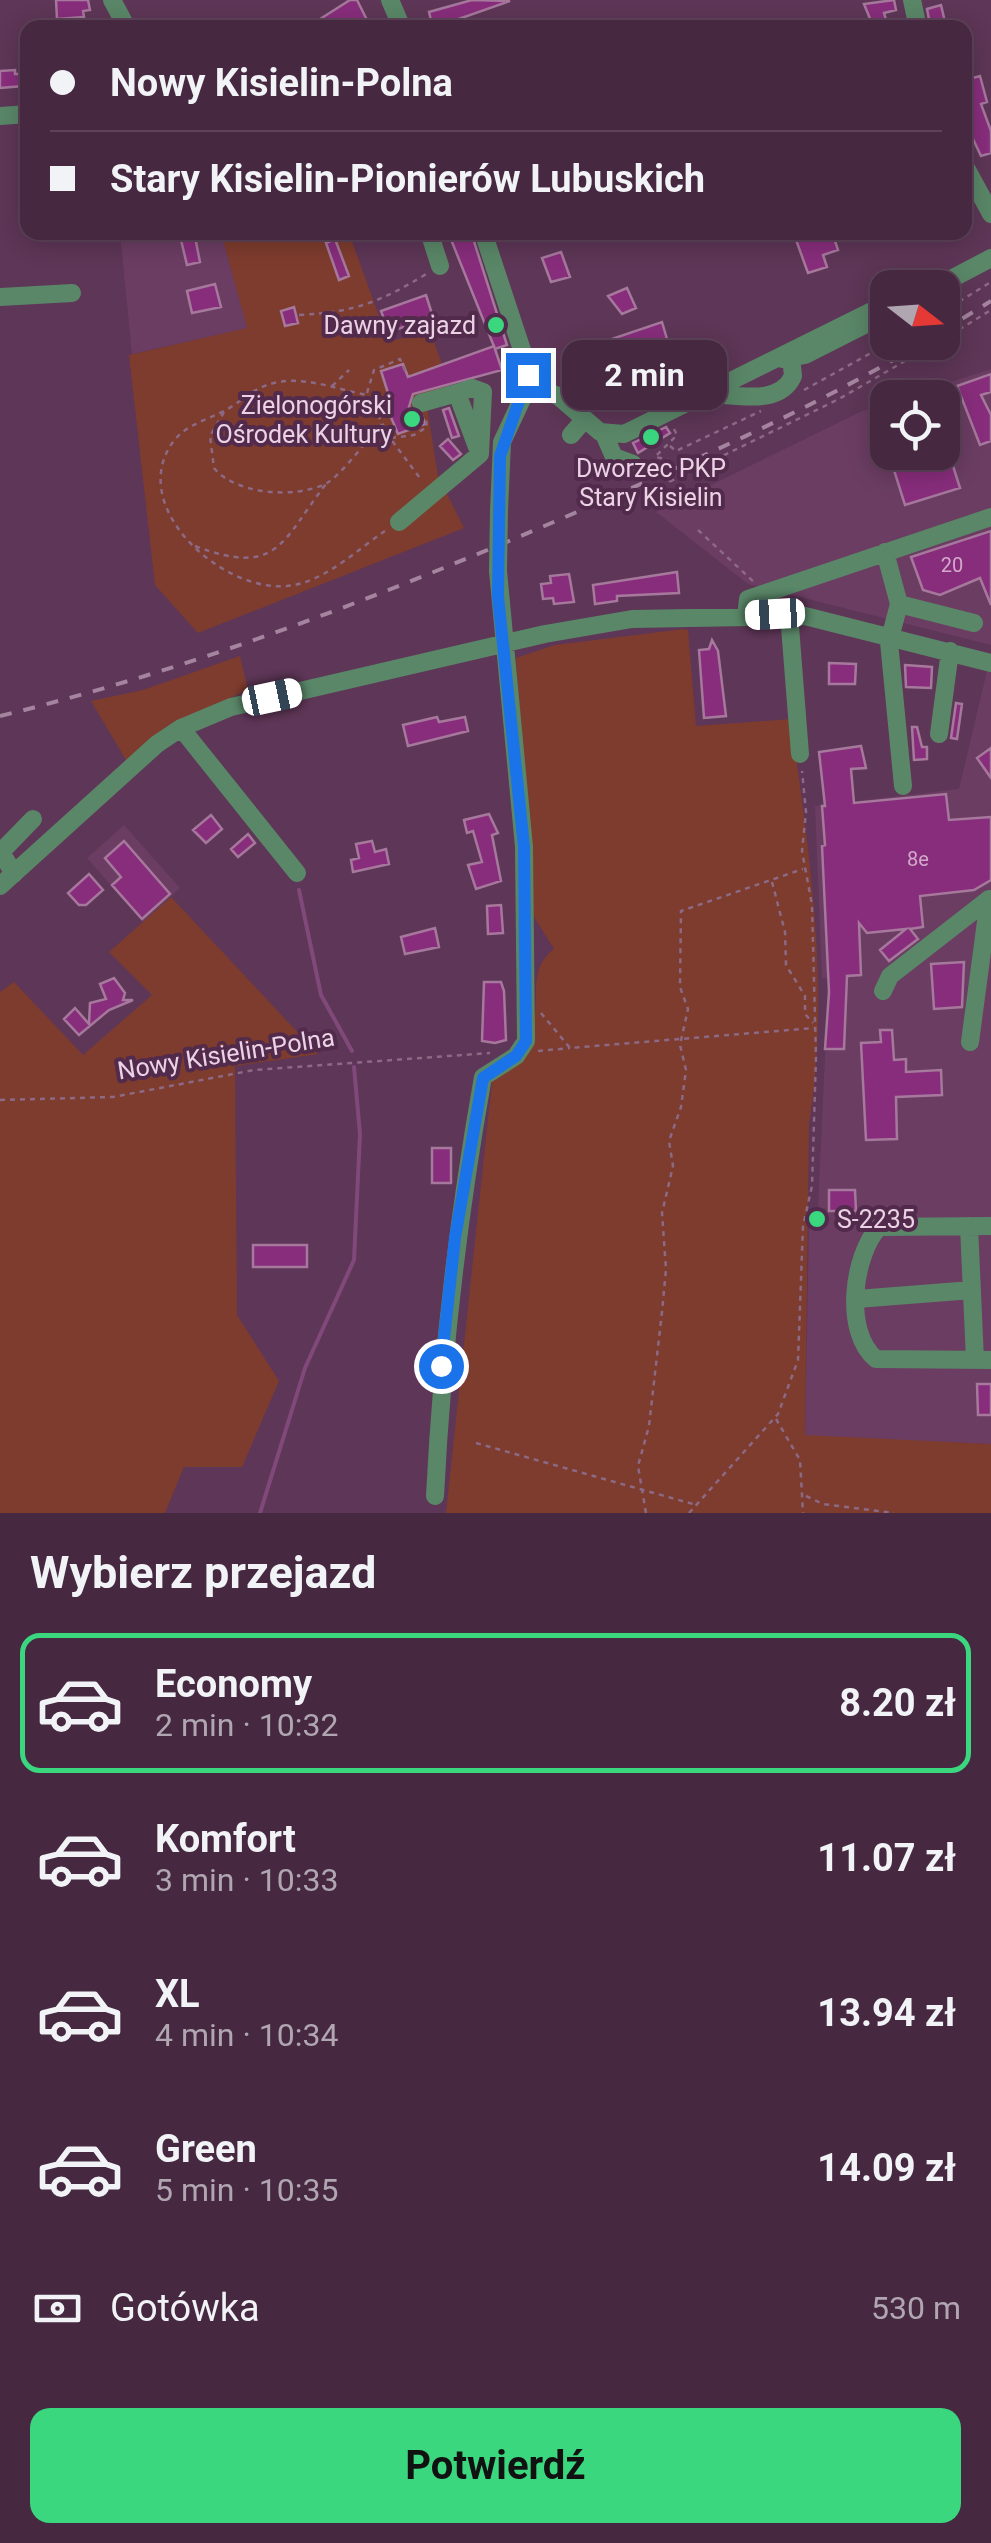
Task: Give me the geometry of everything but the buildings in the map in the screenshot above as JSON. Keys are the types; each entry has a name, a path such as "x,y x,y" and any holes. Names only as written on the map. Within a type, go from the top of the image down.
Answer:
{"street":[{"path":"972,179 991,214"},
{"path":"432,240 440,266"},
{"path":"435,1496 441,1366 455,1238 483,1078 518,1052 526,1041 524,847 498,571 500,456 506,431 527,384 526,355 486,240"},
{"path":"960,274 991,258"},
{"path":"0,297 72,293"},
{"path":"604,434 624,434 870,312"},
{"path":"782,358 805,356 870,322"},
{"path":"706,394 750,398 778,393 794,376 782,358"},
{"path":"527,384 558,396 604,434 614,457 633,464"},
{"path":"421,403 457,394 480,454"},
{"path":"572,435 584,420"},
{"path":"399,522 480,454 500,456"},
{"path":"746,616 748,600 760,595 991,516"},
{"path":"885,552 899,604 890,636 902,786"},
{"path":"899,604 974,623"},
{"path":"788,614 800,754"},
{"path":"33,819 0,852 7,880 131,766 181,728 230,707 502,644 632,619 788,614 991,663"},
{"path":"939,734 950,651"},
{"path":"181,728 296,873"},
{"path":"883,991 890,976 990,898"},
{"path":"970,1042 990,898"},
{"path":"969,1226 972,1290 983,1360 876,1360 866,1351 860,1334 857,1299 867,1240 880,1227 969,1226 991,1226"},
{"path":"857,1299 972,1290"}],"path":[{"path":"299,315 344,312 376,304 440,266"},
{"path":"960,301 991,282"},
{"path":"960,329 991,310"},
{"path":"406,371 400,359 374,370 367,395 390,438 433,495"},
{"path":"667,414 676,435 655,457 667,460 674,474 668,483 838,399 907,360"},
{"path":"330,387 349,370"},
{"path":"367,395 280,380 257,389 225,411 198,420 180,434 164,460 170,514 179,533 224,570 252,584 281,588 320,576 399,522"},
{"path":"390,438 414,436 427,427 421,403"},
{"path":"225,411 214,426 210,448 214,468 227,481 271,492 327,483"},
{"path":"193,545 226,558 269,552 293,534 327,483 381,424"},
{"path":"698,530 754,577 760,595"},
{"path":"689,1513 775,1418 799,1348 803,1226 812,1186 814,1026 812,905 804,868 806,812 800,754"},
{"path":"647,1512 638,1466 649,1426 666,1268 662,1213 673,1166 668,1141 681,1107 686,1070 682,1036 688,1009 680,987 681,911 686,905 772,882 804,868"},
{"path":"772,882 785,932 786,965 806,996 805,1014 814,1026"},
{"path":"527,1004 542,1014 570,1048"},
{"name":"Nowy Kisielin-Polna","path":"0,1100 113,1097 254,1070 364,1059 518,1052 814,1026"},
{"path":"775,1418 800,1460 805,1495 803,1513"},
{"path":"476,1442 695,1504"},
{"path":"805,1495 822,1504 894,1513"}],"shaded area":[{"path":"121,240 223,240 248,328 132,354"},
{"path":"223,240 352,240 388,341 431,333 455,402 427,407 438,476 464,528 198,633 155,585 129,355 247,328"},
{"path":"991,369 991,645 748,584 656,512 870,409 870,470 960,470 960,380 957,380"},
{"path":"688,630 696,726 791,719 818,972 815,1074 809,1124 805,1435 991,1444 991,1513 446,1513 492,1082 531,1030 537,977 545,958 554,949 531,912 516,658 555,645"},
{"path":"991,654 991,1444 805,1436 809,1224 826,1222 826,1209 818,1208 828,992 846,992 846,980 822,978 815,806 959,789"},
{"path":"240,656 248,690 166,727 126,760 91,701 143,690"},
{"path":"124,825 180,888 143,922 87,858"},
{"path":"171,897 318,1054 235,1066 237,1315 279,1381 242,1467 184,1467 165,1513 0,1513 0,992 14,982 83,1055 152,995 109,952"}],"waterway":[{"path":"299,890 321,995 352,1051"},
{"path":"260,1513 305,1368 354,1260 360,1134 354,1067"}],"railway":[{"path":"960,320 991,301"},
{"path":"0,716 146,676 289,628 430,573 750,434 892,360"}],"place":[{"name":"Dawny zajazd","path":"496,325"},
{"name":"Zielonogórski Ośrodek Kultury","path":"412,419"},
{"name":"Dworzec PKP Stary Kisielin","path":"651,437"},
{"name":"S-2235","path":"817,1219"}],"route":[{"path":"441,1366 455,1238 470,1176 483,1078 516,1056 526,1041 524,847 498,596 500,456 528,375"}]}
